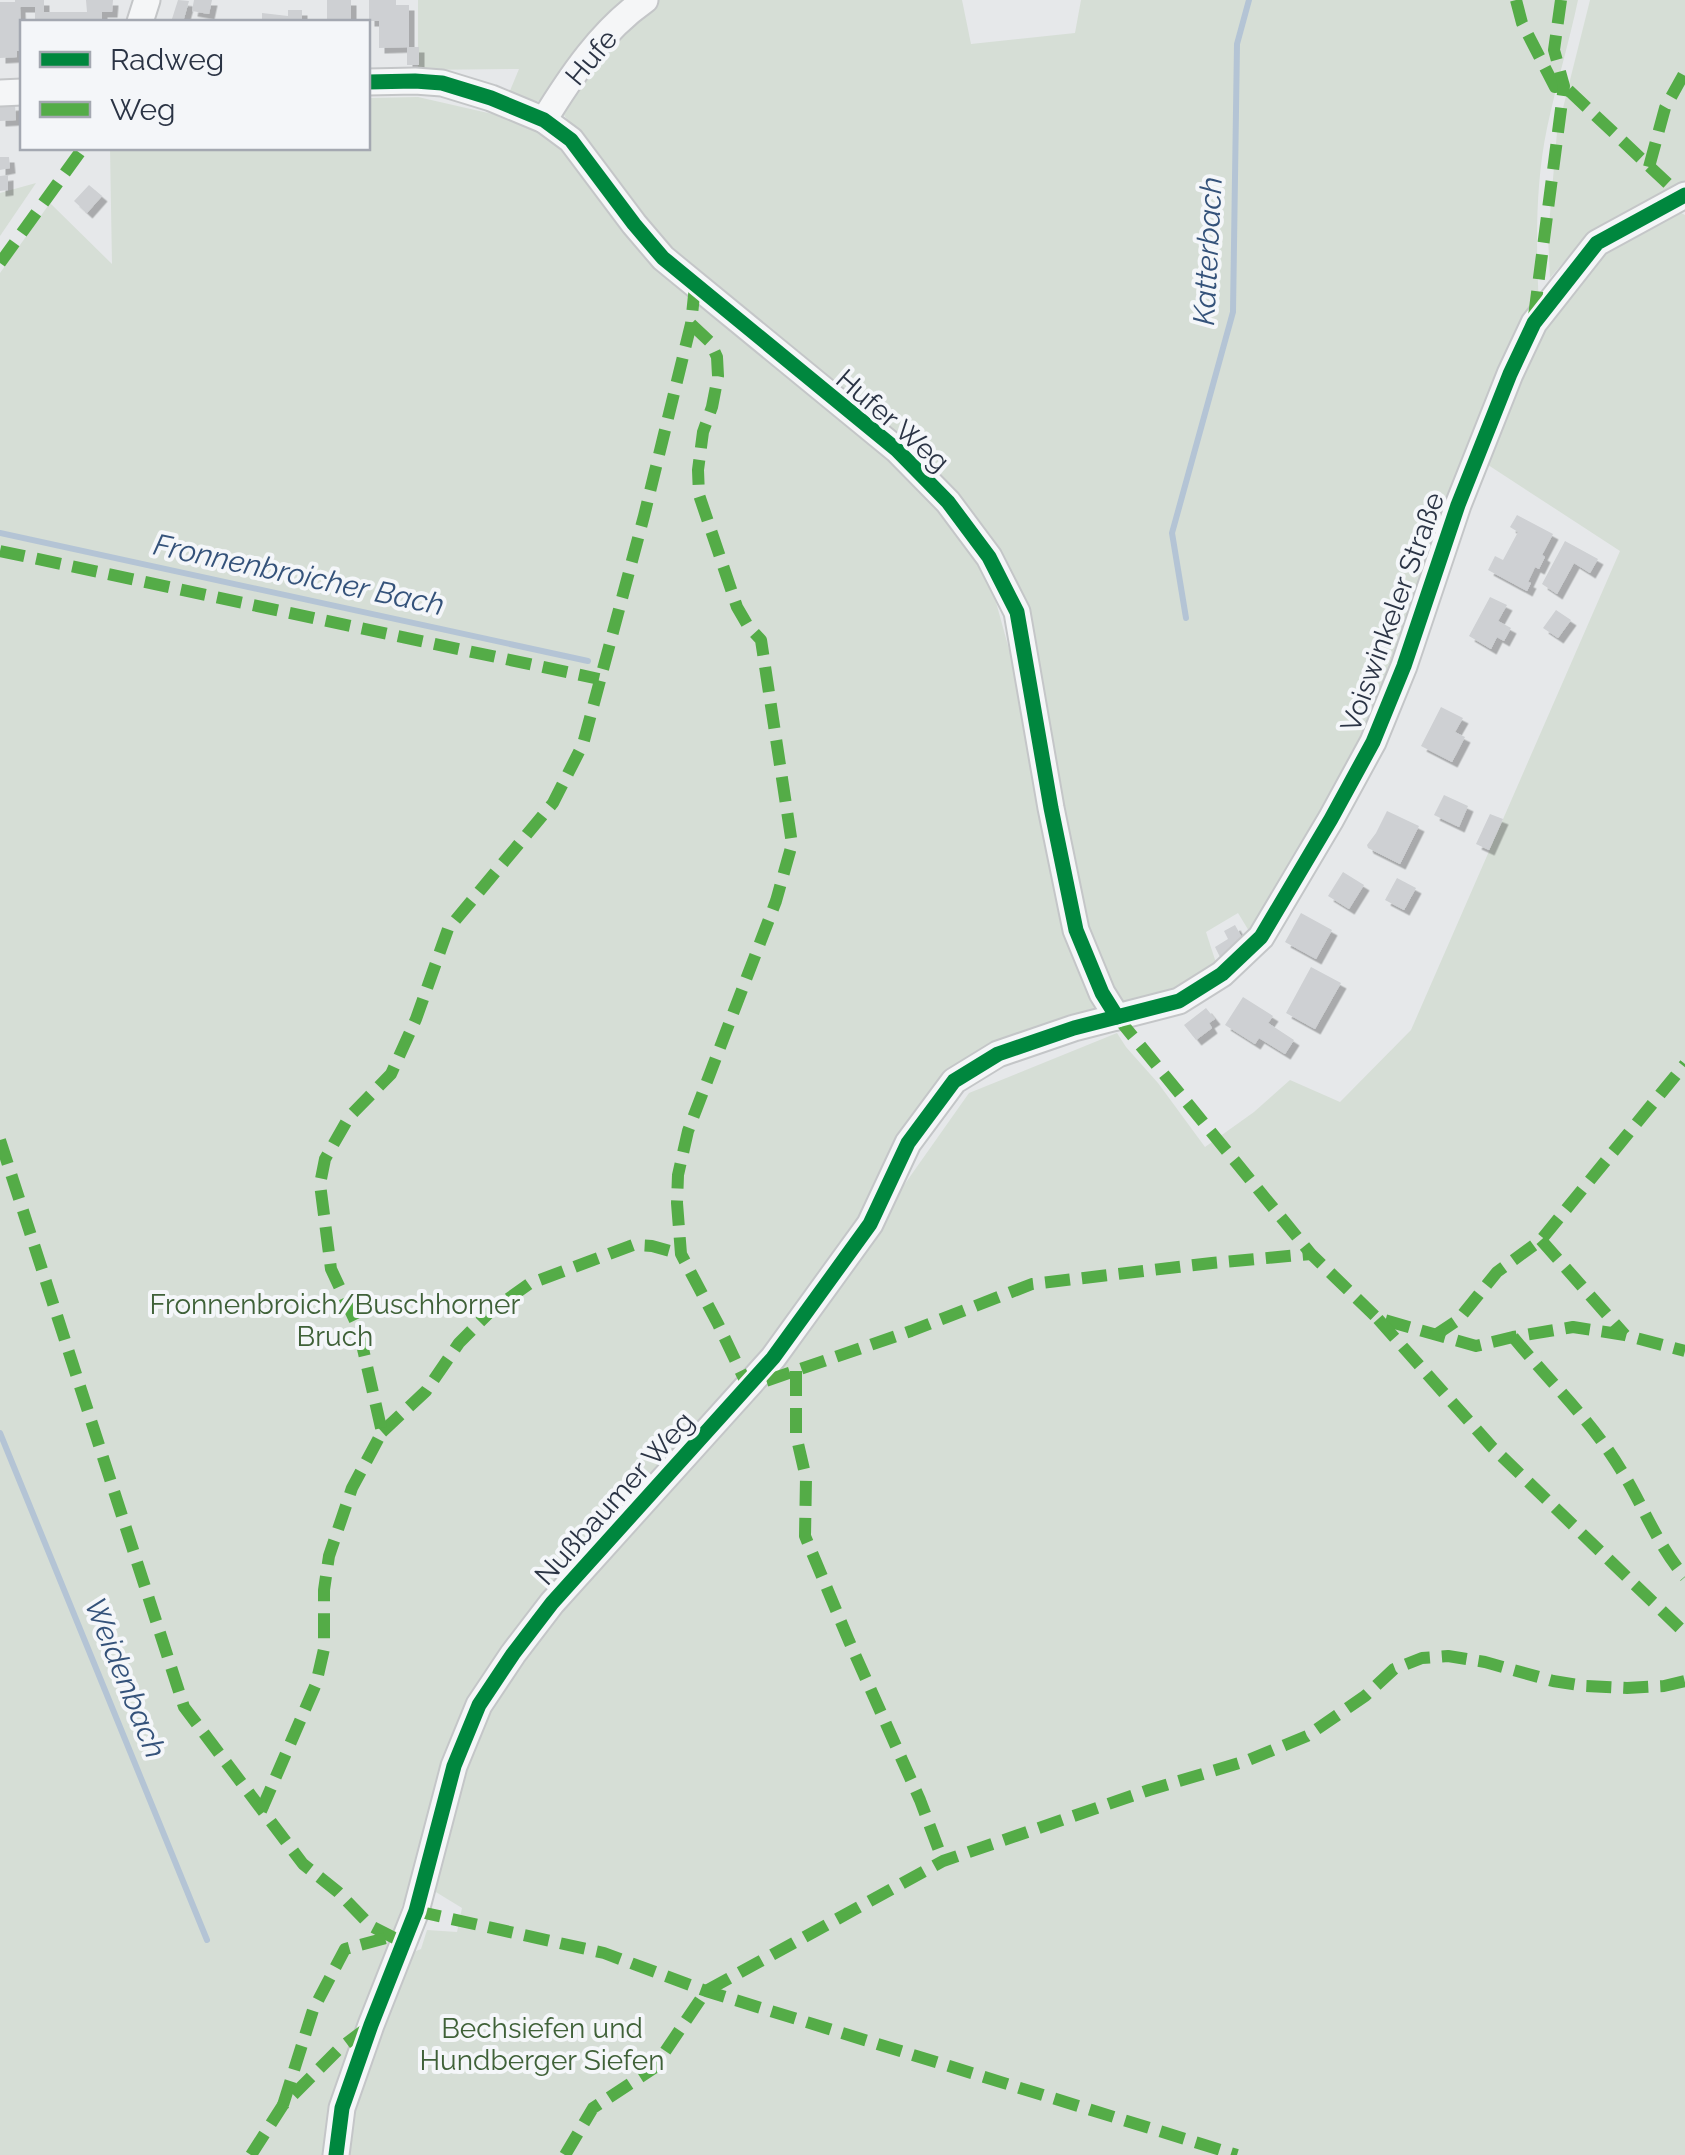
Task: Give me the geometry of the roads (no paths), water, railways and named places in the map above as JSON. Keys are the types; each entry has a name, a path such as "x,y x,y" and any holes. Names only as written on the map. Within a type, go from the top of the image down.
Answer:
{"street":[{"name":"Hufe","path":"544,120 586,58 608,32 645,0"},
{"name":"Hufer Weg","path":"370,82 442,83 544,120 571,140 663,258 897,450 948,502 989,557 1017,612 1076,930 1102,993 1118,1017"},
{"name":"Voiswinkeler Straße","path":"1118,1017 1180,1001 1222,974 1261,936 1373,742 1404,666 1458,506 1534,323 1598,243 1685,195"},
{"name":"Nußbaumer Weg","path":"336,2155 342,2108 416,1910 454,1766 479,1705 513,1654 552,1603 773,1358 870,1224 908,1143 954,1081 998,1054 1118,1017"}],"waterway":[{"name":"Katterbach","path":"1186,618 1172,533 1233,312 1237,44 1249,0"},
{"name":"Fronnenbroicher Bach","path":"0,533 588,661"},
{"name":"Weidenbach","path":"0,1433 207,1940"}],"park label":[{"name":"Fronnenbroich/Buschhorner Bruch","path":"335,1320"},
{"name":"Bechsiefen und Hundberger Siefen","path":"542,2044"}]}
